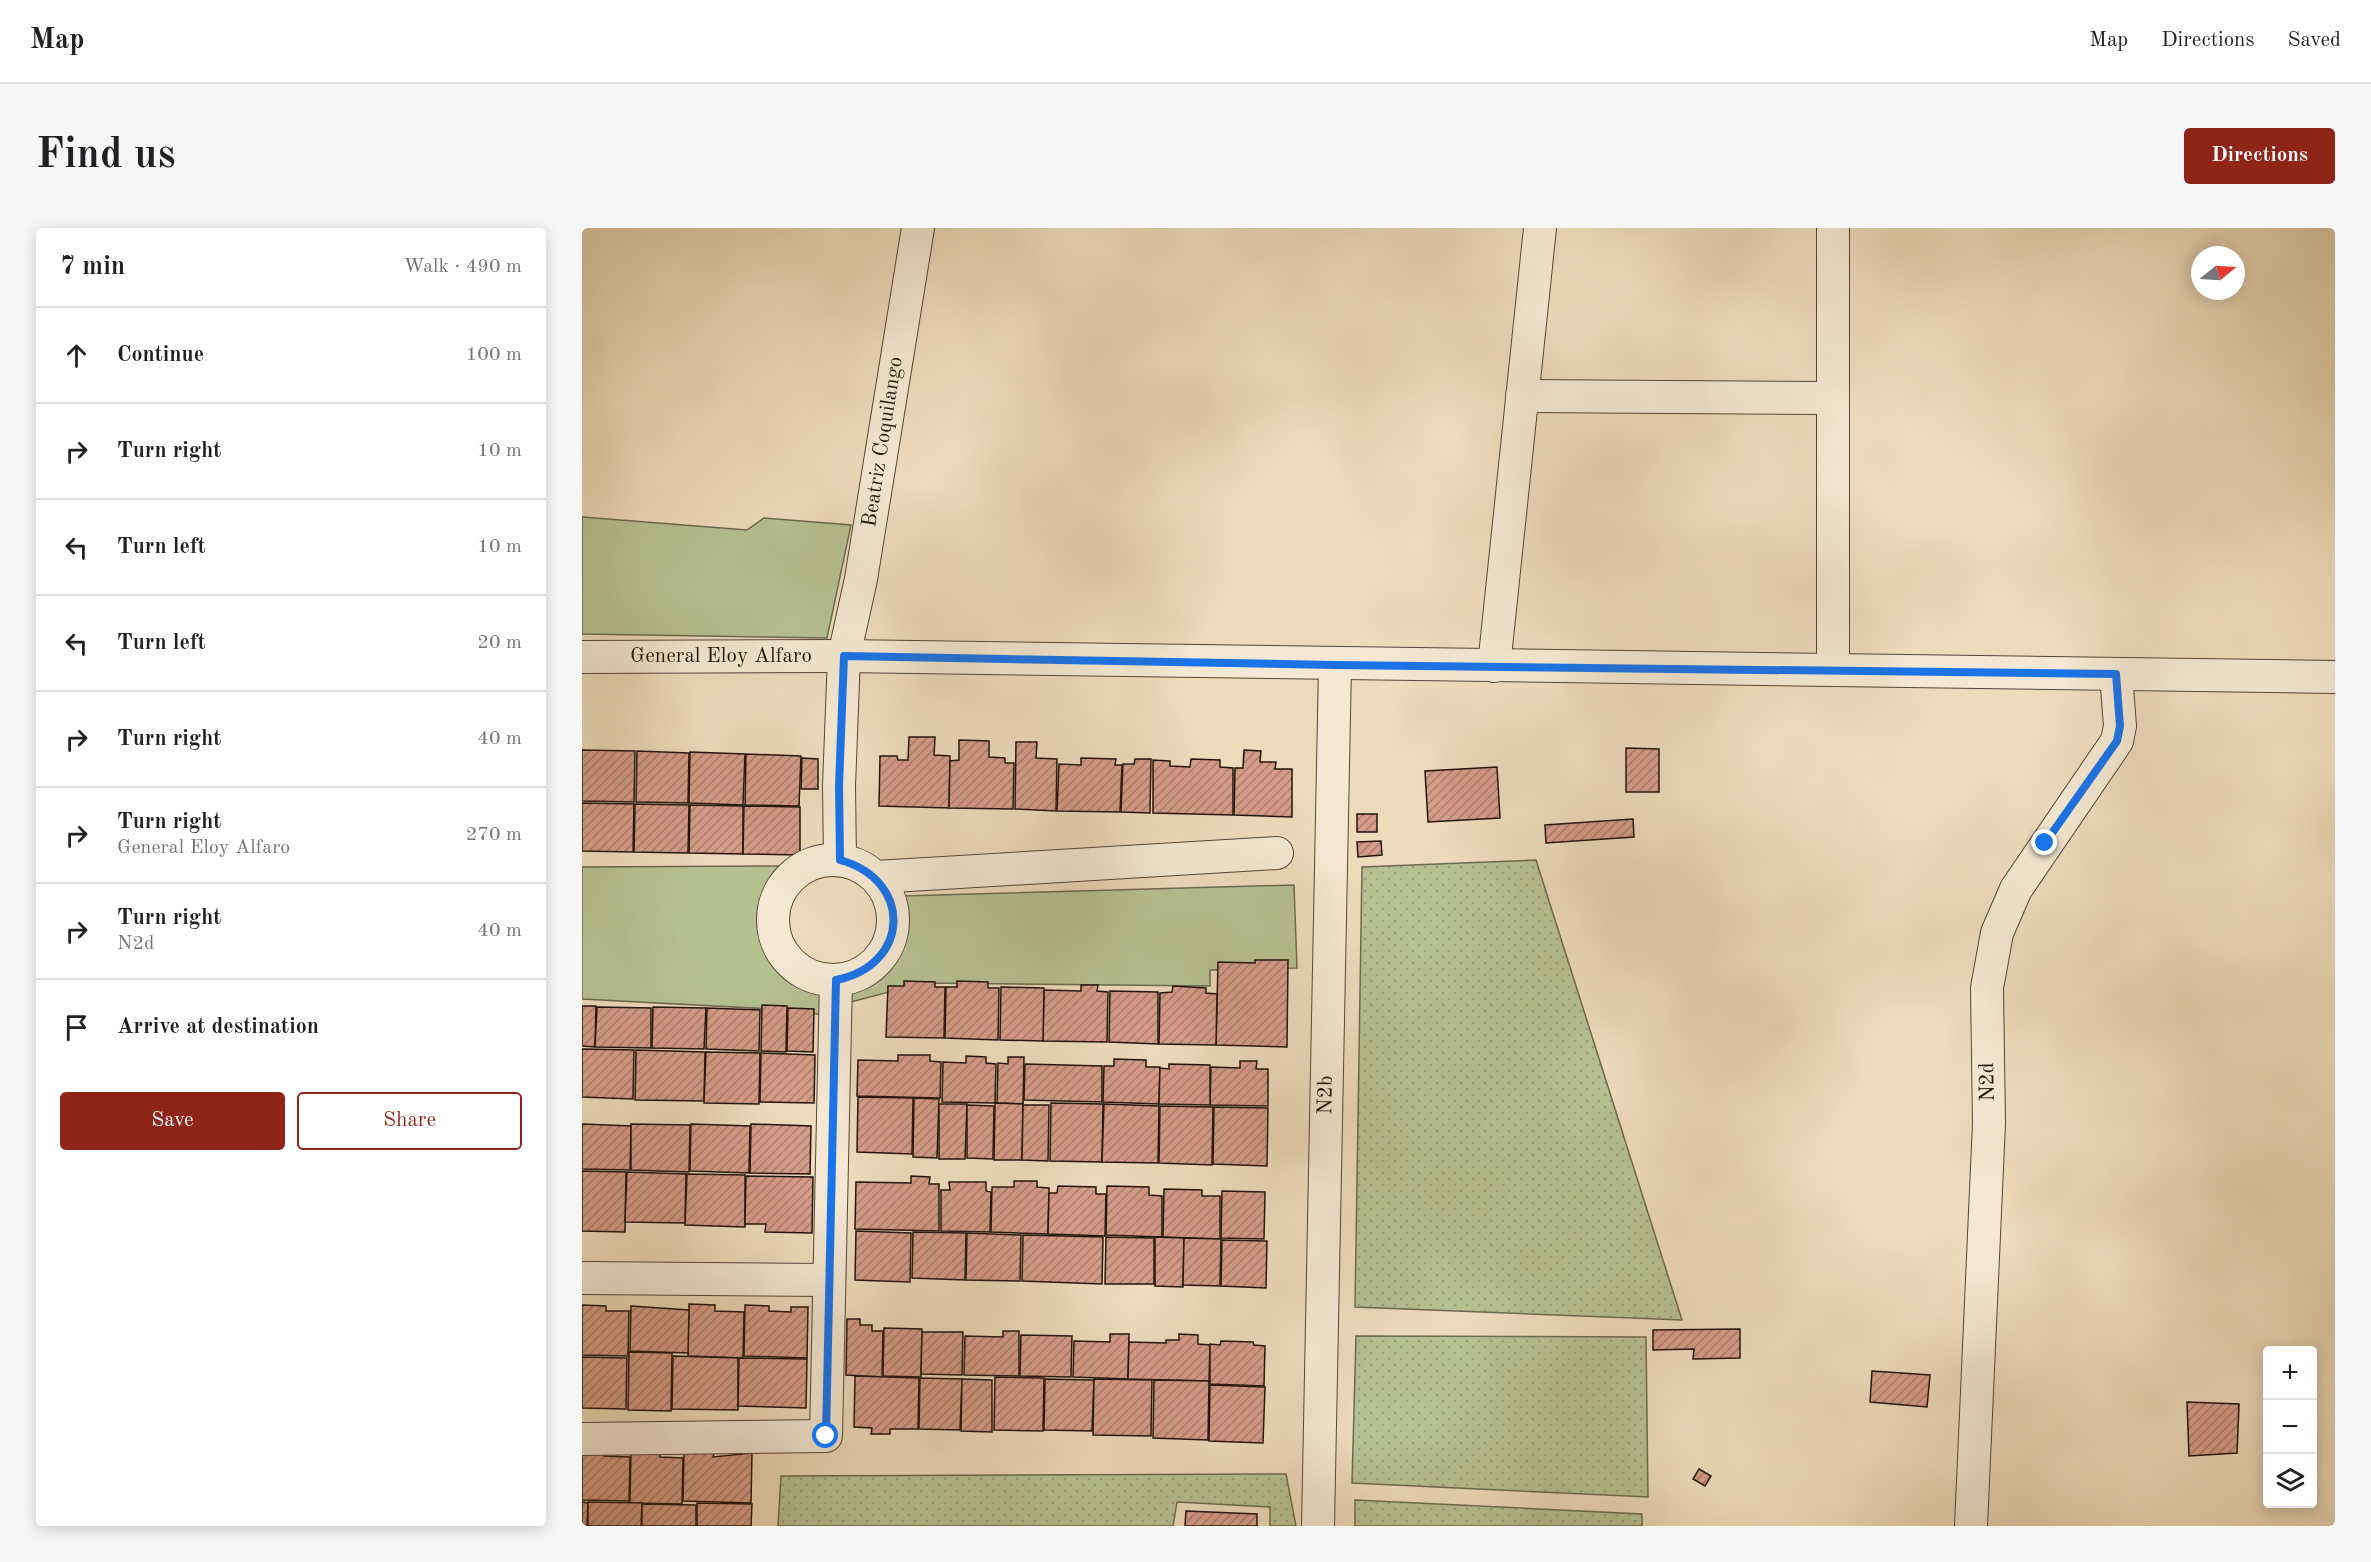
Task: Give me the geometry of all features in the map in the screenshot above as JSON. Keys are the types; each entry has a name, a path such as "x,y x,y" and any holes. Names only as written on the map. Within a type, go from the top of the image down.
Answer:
{"street":[{"name":"Beatriz Coquilango","path":"840,860 839,786 844,656 861,579 918,228"},
{"path":"1494,666 1540,228"},
{"path":"1833,228 1833,670"},
{"path":"1522,396 1833,398"},
{"name":"General Eloy Alfaro","path":"582,657 844,656 1335,665 2335,677"},
{"name":"N2b","path":"1318,1526 1335,665"},
{"name":"N2d","path":"1971,1526 1989,1124 1987,988 1997,933 2016,889 2117,741 2120,726 2116,674"},
{"path":"876,877 1277,854"},
{"path":"820,860 840,860 859,865 876,877 887,893 893,912 892,932 885,951 872,966 855,976 836,980 816,978 798,969 784,955 775,937 773,917 776,898 787,881 802,868 820,860"},
{"path":"582,1439 826,1436 836,980"},
{"path":"582,1278 828,1280"}],"green space":[{"path":"582,517 747,530 764,518 851,525 827,638 582,634"},
{"path":"1536,860 1682,1320 1355,1307 1362,867"},
{"path":"784,866 765,892 761,909 761,926 765,941 781,967 808,985 824,990 823,1015 790,1010 582,999 582,867"},
{"path":"1294,885 1297,968 1210,970 1210,986 923,983 847,1003 848,989 865,985 879,978 896,956 902,927 901,896"},
{"path":"1356,1336 1646,1337 1648,1497 1352,1483"},
{"path":"1286,1474 1296,1526 1270,1526 1270,1507 1177,1502 1173,1526 778,1526 781,1476"},
{"path":"1355,1500 1642,1514 1642,1526 1355,1526"}],"building":[{"path":"909,737 935,737 934,755 950,756 949,808 879,806 880,756 897,756 898,760 908,760"},
{"path":"959,740 989,741 989,757 1005,758 1005,763 1014,763 1013,809 949,808 950,761 959,760"},
{"path":"1016,742 1037,742 1036,758 1057,759 1056,811 1015,809"},
{"path":"1626,748 1659,749 1659,792 1626,792"},
{"path":"582,750 635,751 634,802 582,801"},
{"path":"1244,750 1261,751 1260,762 1276,762 1275,769 1292,769 1292,817 1234,815 1235,768 1243,768"},
{"path":"637,751 689,753 688,803 636,802"},
{"path":"690,752 745,754 743,805 689,803"},
{"path":"746,754 801,756 799,806 745,805"},
{"path":"802,758 818,759 818,789 801,789"},
{"path":"1081,758 1116,759 1115,765 1122,765 1120,812 1057,811 1059,764 1081,765"},
{"path":"1135,759 1151,759 1150,813 1121,812 1123,764 1134,764"},
{"path":"1191,759 1220,760 1220,767 1233,768 1233,815 1153,813 1153,760 1170,761 1170,766 1190,767"},
{"path":"1497,767 1500,818 1428,822 1425,771"},
{"path":"582,803 634,804 633,852 582,851"},
{"path":"635,804 689,805 688,853 634,852"},
{"path":"690,805 743,806 743,854 689,853"},
{"path":"744,806 800,807 800,855 743,854"},
{"path":"1357,814 1377,814 1377,832 1357,832"},
{"path":"1633,819 1634,837 1546,843 1545,825"},
{"path":"1381,841 1382,855 1358,857 1357,842"},
{"path":"1255,960 1288,960 1287,1047 1216,1045 1218,962 1255,963"},
{"path":"904,981 935,982 935,987 945,987 944,1038 886,1037 888,986 904,986"},
{"path":"957,981 988,982 988,988 999,988 998,1040 945,1038 946,987 957,987"},
{"path":"1081,985 1098,985 1097,991 1108,992 1107,1042 1043,1041 1044,990 1081,991"},
{"path":"1173,986 1206,988 1206,993 1217,994 1216,1045 1159,1044 1160,993 1172,992"},
{"path":"1001,987 1044,988 1043,1041 1000,1040"},
{"path":"1110,991 1158,992 1158,1044 1109,1042"},
{"path":"762,1005 787,1006 786,1052 761,1051"},
{"path":"582,1006 596,1006 595,1047 582,1046"},
{"path":"597,1007 651,1008 651,1048 595,1047"},
{"path":"653,1007 706,1008 704,1049 652,1048"},
{"path":"707,1008 760,1010 759,1051 706,1049"},
{"path":"788,1008 814,1009 813,1052 787,1051"},
{"path":"582,1049 634,1050 633,1099 582,1097"},
{"path":"636,1050 705,1052 704,1101 635,1100"},
{"path":"706,1052 760,1053 759,1104 704,1103"},
{"path":"761,1053 815,1055 814,1103 760,1102"},
{"path":"898,1055 930,1055 930,1061 941,1062 940,1098 857,1096 858,1060 898,1061"},
{"path":"966,1056 986,1057 986,1063 996,1064 995,1103 942,1102 943,1062 966,1063"},
{"path":"1008,1057 1024,1057 1023,1104 997,1103 998,1063 1008,1064"},
{"path":"1114,1059 1146,1060 1146,1067 1160,1067 1159,1104 1103,1102 1104,1066 1114,1066"},
{"path":"1240,1061 1257,1061 1256,1069 1268,1069 1268,1106 1210,1105 1211,1067 1240,1068"},
{"path":"1025,1064 1102,1066 1102,1102 1024,1100"},
{"path":"1169,1064 1210,1065 1210,1105 1159,1104 1160,1068 1169,1069"},
{"path":"858,1097 913,1098 912,1154 857,1152"},
{"path":"914,1098 939,1099 937,1158 913,1157"},
{"path":"995,1103 1023,1104 1022,1160 994,1160"},
{"path":"1051,1103 1103,1104 1102,1162 1050,1161"},
{"path":"939,1104 967,1104 965,1159 939,1159"},
{"path":"1104,1104 1159,1106 1158,1163 1102,1162"},
{"path":"967,1105 994,1106 993,1159 967,1158"},
{"path":"1023,1105 1049,1105 1048,1161 1022,1160"},
{"path":"1160,1106 1213,1107 1212,1165 1159,1163"},
{"path":"1214,1107 1268,1108 1267,1166 1213,1164"},
{"path":"582,1124 631,1126 630,1170 582,1169"},
{"path":"631,1124 690,1125 689,1172 631,1170"},
{"path":"691,1124 750,1126 749,1173 690,1171"},
{"path":"751,1124 811,1126 810,1174 750,1173"},
{"path":"582,1171 626,1172 625,1232 582,1231"},
{"path":"627,1172 686,1174 685,1223 625,1222"},
{"path":"687,1174 745,1175 745,1227 685,1225"},
{"path":"746,1176 813,1177 812,1233 765,1232 766,1224 745,1224"},
{"path":"911,1176 930,1177 929,1184 939,1184 939,1231 855,1229 856,1182 911,1183"},
{"path":"1014,1181 1037,1181 1037,1187 1049,1188 1048,1234 991,1232 992,1187 1014,1187"},
{"path":"949,1182 986,1182 986,1191 991,1192 990,1232 941,1231 941,1190 950,1190"},
{"path":"1058,1186 1096,1187 1096,1194 1106,1194 1105,1236 1048,1234 1049,1193 1057,1193"},
{"path":"1107,1186 1149,1187 1149,1195 1162,1196 1162,1237 1106,1235"},
{"path":"1164,1189 1202,1190 1202,1196 1220,1196 1220,1239 1163,1237"},
{"path":"1222,1191 1265,1192 1264,1239 1221,1238"},
{"path":"856,1231 911,1233 910,1282 855,1280"},
{"path":"913,1232 966,1233 965,1280 912,1278"},
{"path":"967,1233 1021,1235 1020,1281 966,1280"},
{"path":"1023,1235 1103,1237 1102,1284 1022,1281"},
{"path":"1106,1237 1154,1238 1154,1284 1105,1284"},
{"path":"1155,1237 1184,1238 1183,1287 1155,1286"},
{"path":"1184,1238 1221,1239 1220,1286 1183,1285"},
{"path":"1222,1240 1267,1241 1266,1288 1221,1286"},
{"path":"689,1304 715,1305 715,1311 744,1312 743,1358 688,1356"},
{"path":"582,1305 606,1306 606,1311 629,1311 628,1356 582,1355"},
{"path":"745,1305 769,1306 769,1311 791,1312 791,1307 808,1307 807,1358 744,1356"},
{"path":"631,1306 689,1310 688,1353 630,1351"},
{"path":"847,1319 860,1319 860,1325 872,1325 872,1331 883,1331 882,1377 846,1375"},
{"path":"884,1328 922,1329 921,1377 883,1376"},
{"path":"1740,1329 1740,1358 1693,1359 1694,1349 1653,1350 1653,1330"},
{"path":"1003,1331 1019,1331 1019,1376 964,1375 965,1336 1003,1337"},
{"path":"922,1332 963,1332 962,1375 921,1374"},
{"path":"1110,1334 1129,1334 1128,1379 1073,1377 1074,1341 1110,1342"},
{"path":"1179,1334 1198,1335 1198,1344 1210,1345 1209,1381 1128,1379 1129,1342 1166,1343 1166,1340 1179,1340"},
{"path":"1021,1335 1072,1336 1071,1377 1020,1376"},
{"path":"1221,1341 1253,1342 1254,1345 1265,1346 1264,1386 1210,1384 1210,1344 1220,1345"},
{"path":"629,1352 672,1353 671,1411 628,1410"},
{"path":"673,1356 738,1358 738,1410 672,1409"},
{"path":"582,1357 627,1358 626,1409 582,1408"},
{"path":"739,1358 807,1359 806,1408 738,1406"},
{"path":"1872,1371 1930,1375 1927,1407 1870,1402"},
{"path":"855,1376 919,1378 918,1429 890,1429 890,1434 871,1434 872,1428 854,1427"},
{"path":"995,1377 1044,1378 1043,1431 994,1430"},
{"path":"920,1378 962,1379 960,1430 919,1429"},
{"path":"962,1379 992,1380 992,1432 961,1431"},
{"path":"1045,1379 1094,1380 1092,1431 1044,1430"},
{"path":"1094,1379 1152,1380 1151,1436 1093,1435"},
{"path":"1154,1380 1209,1381 1208,1440 1153,1438"},
{"path":"1210,1385 1265,1387 1263,1443 1209,1441"},
{"path":"2187,1402 2239,1404 2237,1453 2189,1456"},
{"path":"582,1451 604,1451 604,1456 630,1457 629,1501 582,1500"},
{"path":"631,1451 660,1452 660,1457 683,1458 682,1504 630,1503"},
{"path":"684,1452 714,1453 713,1457 752,1453 751,1503 683,1501"},
{"path":"1699,1469 1711,1476 1705,1486 1693,1479"},
{"path":"582,1502 588,1503 587,1526 582,1526"},
{"path":"588,1502 642,1503 641,1526 588,1526"},
{"path":"697,1503 752,1504 751,1526 697,1526"},
{"path":"642,1504 696,1505 696,1526 642,1526"},
{"path":"1186,1511 1257,1514 1257,1526 1185,1526"}],"route":[{"path":"826,1436 836,980 855,976 872,966 885,951 892,932 893,912 887,893 876,877 859,865 840,860 839,786 844,656 1335,665 2116,674 2120,726 2117,741 2112,752 2045,843"}]}
